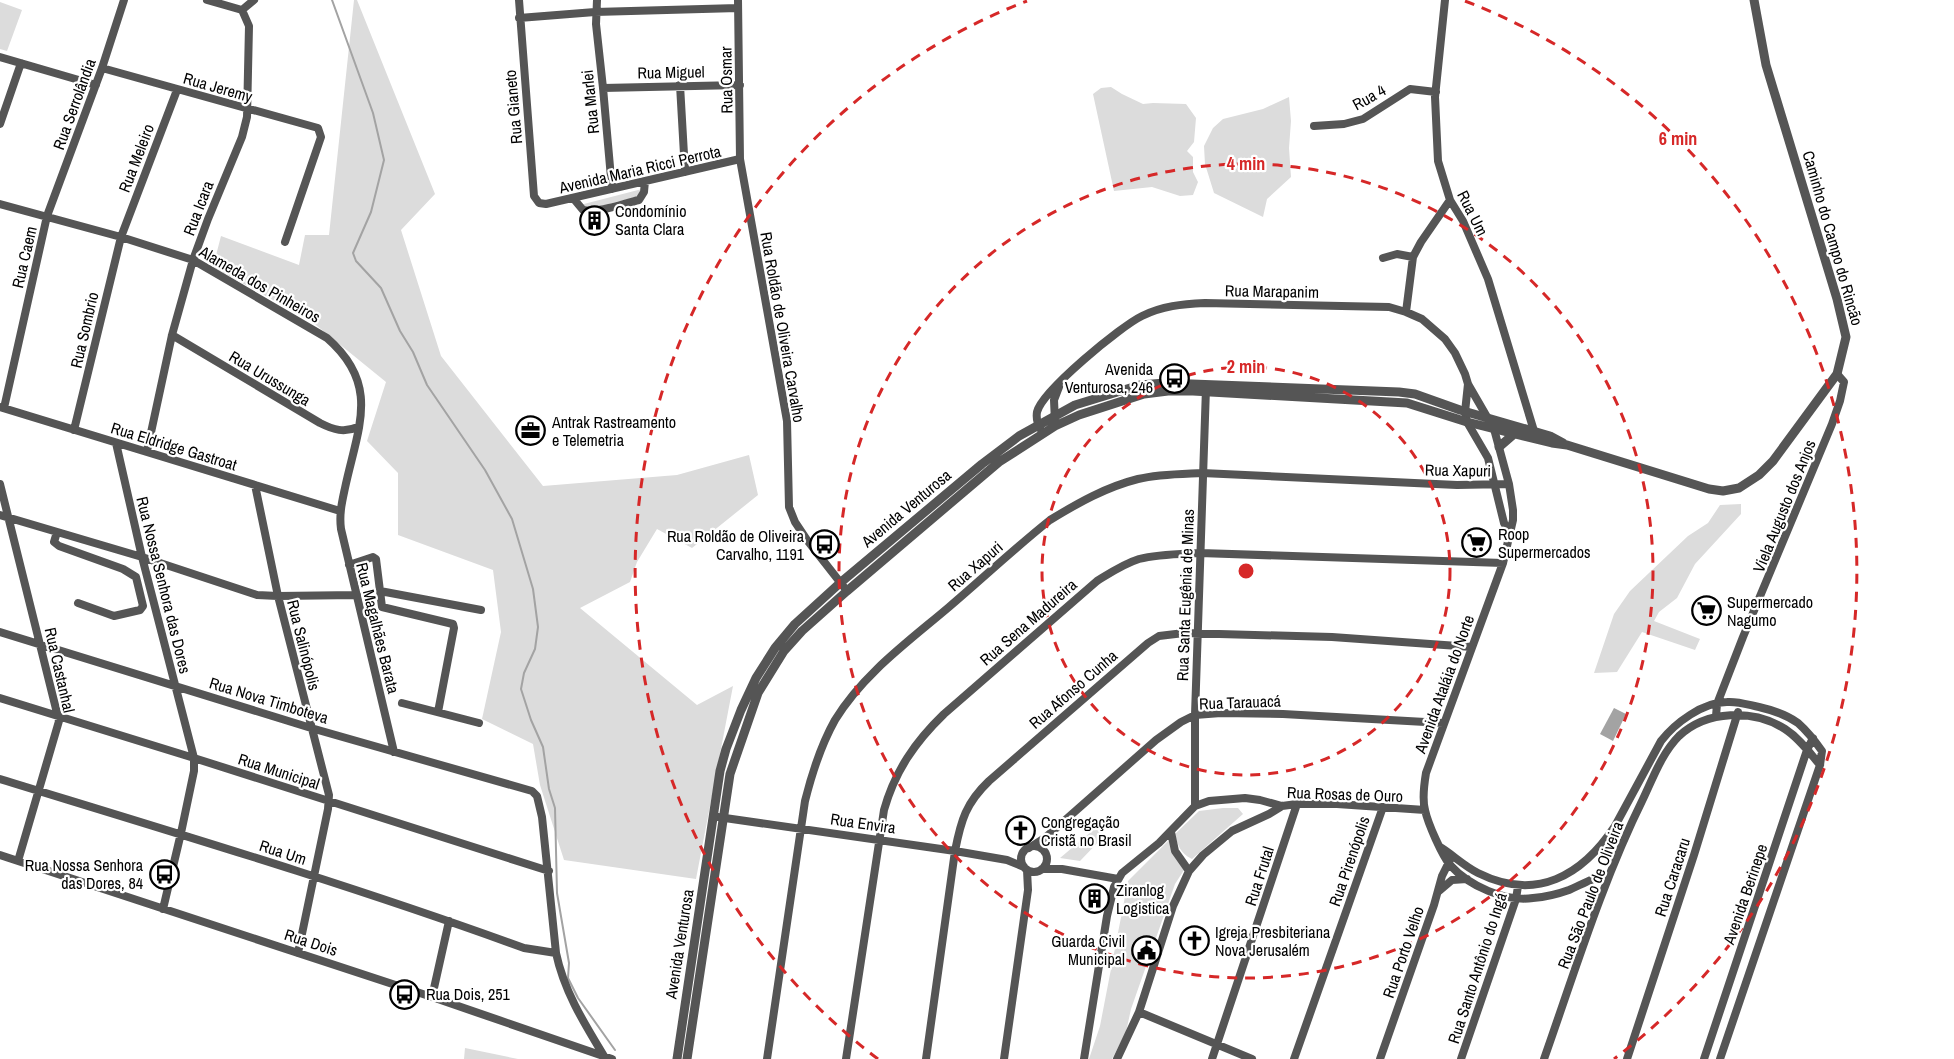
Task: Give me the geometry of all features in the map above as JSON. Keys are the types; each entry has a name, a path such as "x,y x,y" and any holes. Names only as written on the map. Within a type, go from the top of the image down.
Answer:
{"street":[{"name":"Rua Serrolândia","path":"47,216 96,85 124,0"},
{"path":"207,0 243,10 254,0"},
{"name":"Rua Gianeto","path":"519,0 534,196 540,203 546,204"},
{"name":"Rua Marlei","path":"597,0 596,12 612,189"},
{"name":"Rua Um","path":"1445,0 1436,92 1438,162 1450,200 1463,221 1488,279 1534,430"},
{"name":"Caminho do Campo do Rincão","path":"1494,429 1567,445 1709,489 1723,491 1739,488 1759,475 1773,461 1837,374 1846,338 1844,325 1766,65 1754,0"},
{"path":"519,18 738,4"},
{"name":"Rua Osmar","path":"738,4 740,159"},
{"name":"Rua Icara","path":"147,451 172,335 193,260 242,137 248,110 249,26 243,10"},
{"path":"0,57 96,85"},
{"path":"1,120 21,63"},
{"name":"Rua Jeremy","path":"102,68 318,128 321,137 285,242"},
{"path":"680,85 685,172"},
{"name":"Rua Miguel","path":"603,88 740,85"},
{"name":"Rua 4","path":"1314,126 1344,124 1363,119 1410,89 1436,92"},
{"name":"Rua Meleiro","path":"121,237 177,90"},
{"name":"Avenida Maria Ricci Perrota","path":"546,204 740,159"},
{"name":"Rua Roldão de Oliveira Carvalho","path":"740,159 787,421 789,507 795,522 807,540 843,587"},
{"path":"573,198 583,210 601,209 639,200 644,192 645,181"},
{"path":"1406,312 1413,257 1450,200"},
{"name":"Alameda dos Pinheiros","path":"0,204 121,237 193,260 313,330 340,350 349,360 361,387 361,412 340,511"},
{"name":"Rua Caem","path":"2,408 47,216"},
{"name":"Rua Sombrio","path":"74,430 121,237"},
{"path":"1383,258 1397,254 1413,257"},
{"name":"Rua Marapanim","path":"1041,429 1037,412 1062,380 1121,327 1142,315 1180,304 1366,306 1389,307 1406,312 1422,319 1445,339 1455,353 1466,374 1468,384 1465,412 1467,422"},
{"name":"Rua Urussunga","path":"172,335 320,423 345,431 358,427"},
{"name":"Viela Augusto dos Anjos","path":"1716,716 1718,704 1832,424 1844,382 1837,374"},
{"path":"1055,426 1054,400 1062,380"},
{"name":"Avenida Venturosa","path":"1041,429 1054,416 1075,405 1140,385 1165,383 1407,403 1494,429"},
{"name":"Rua Marapanim","path":"1468,384 1494,429"},
{"name":"Avenida Venturosa","path":"687,1059 718,817 723,758 756,678 790,629 843,587 982,464 1019,436 1055,426 1078,415 1144,394 1168,391 1206,388 1399,392 1415,394 1488,418"},
{"name":"Rua Santa Eugênia de Minas","path":"1195,806 1195,715 1206,388"},
{"name":"Rua Eldridge Gastroat","path":"2,408 340,511"},
{"name":"Caminho do Campo do Rincão","path":"1488,418 1534,430 1567,445"},
{"name":"Avenida Ataláia do Norte","path":"1467,422 1488,458 1504,523 1509,532"},
{"name":"Avenida Ataláia do Norte","path":"1494,429 1509,484 1513,520 1503,563 1426,774 1425,810 1439,846 1449,863 1467,879 1491,892 1516,899 1532,899 1569,890 1595,877 1608,876"},
{"path":"1499,447 1514,434"},
{"name":"Rua Nossa Senhora das Dores","path":"116,443 142,557 194,758 194,771 163,909"},
{"name":"Rua Xapuri","path":"767,1059 805,801 822,748 835,720 850,698 888,658 1050,520 1076,504 1108,489 1139,479 1202,473 1457,485 1509,484"},
{"name":"Rua Castanhal","path":"0,484 4,517 41,644 58,715 58,729 18,861"},
{"name":"Rua Salinópolis","path":"255,485 278,596 328,789 329,802 298,952"},
{"name":"Rua Magalhães Barata","path":"340,511 341,529 349,565 394,752"},
{"path":"4,517 142,557 257,595 357,595"},
{"path":"57,532 54,542 59,546 123,569 136,577 143,606 140,610 117,616 78,603"},
{"name":"Rua Sena Madureira","path":"846,1059 880,839 889,792 898,773 908,754 944,714 1077,598 1119,567 1138,560 1166,555 1200,553 1503,563"},
{"path":"349,565 373,556 376,559 382,607 453,624 438,712"},
{"path":"380,591 481,610"},
{"name":"Rua Nova Timboteva","path":"0,632 311,728 531,791 537,796 540,809 549,871"},
{"name":"Rua Afonso Cunha","path":"926,1059 955,851 968,806 975,794 989,781 1148,643 1159,636 1198,633 1332,637 1472,646"},
{"name":"Rua Municipal","path":"0,698 549,871"},
{"path":"1439,846 1479,873 1502,883 1518,886 1554,880 1585,863 1606,839 1668,732 1696,712 1726,701 1740,703 1778,713 1796,722 1813,738"},
{"path":"402,703 479,723"},
{"name":"Rua Caracaru","path":"1627,1059 1740,703"},
{"name":"Rua Tarauacá","path":"1029,848 1046,837 1156,740 1195,715 1283,714 1443,723"},
{"path":"1716,716 1738,715 1767,721 1784,728 1820,765"},
{"name":"Rua São Paulo de Oliveira","path":"1544,1059 1608,876 1627,830 1659,765 1671,745 1685,731 1701,721 1716,716"},
{"name":"Avenida Berinepe","path":"1704,1059 1807,750 1813,738 1822,751 1820,765 1720,1059"},
{"name":"Rua Um","path":"0,779 315,876 524,948 556,953"},
{"name":"Rua Rosas de Ouro","path":"1195,806 1216,800 1245,798 1282,806 1337,804 1425,810"},
{"name":"Rua Frutal","path":"1212,1059 1297,804"},
{"path":"1084,1059 1107,916 1111,896 1118,879 1195,806"},
{"path":"1117,1059 1139,1012 1173,906 1189,871 1232,831 1282,806"},
{"name":"Rua Pirenópolis","path":"1294,1059 1383,807"},
{"name":"Avenida Venturosa","path":"677,1059 718,817"},
{"name":"Rua Envira","path":"718,817 955,851 1007,860 1026,868"},
{"path":"1171,831 1175,851 1189,871"},
{"path":"1043,850 1046,837"},
{"path":"1004,1059 1028,890 1026,868 1022,856 1029,848 1036,847 1043,850 1047,861 1028,890"},
{"name":"Rua Dois","path":"0,855 298,952 608,1057"},
{"name":"Rua Porto Velho","path":"1380,1059 1442,876 1454,855"},
{"name":"Rua Envira","path":"1007,860 1022,856"},
{"path":"1047,861 1062,869"},
{"path":"1026,868 1062,869 1118,879"},
{"path":"549,871 556,953 566,987 608,1057"},
{"path":"1437,892 1452,880 1467,879"},
{"name":"Rua Santo Antônio do Ingá","path":"1461,1059 1516,899 1518,886"},
{"path":"432,997 449,921"},
{"path":"1139,1012 1252,1059"}],"shaded area":[{"path":"354,0 357,0 435,194 401,230 441,356 543,486 677,475 749,455 758,495 692,548 657,529 637,562 630,582 580,608 697,705 733,686 696,879 564,860 540,785 533,744 482,719 501,632 493,570 398,535 398,473 367,441 386,382 311,321 213,267 221,236 299,265 305,235 329,235"},
{"path":"0,2 22,10 7,51 0,49"},
{"path":"1111,87 1143,104 1186,104 1196,118 1194,142 1187,151 1193,157 1193,172 1198,182 1193,195 1180,196 1152,187 1114,191 1093,94 1101,88"},
{"path":"1289,97 1291,177 1267,199 1263,217 1214,193 1205,164 1204,146 1213,128 1223,119 1263,109"},
{"path":"642,189 636,197 589,209 580,205"},
{"path":"1741,504 1741,514 1695,564 1677,598 1659,612 1654,621 1700,639 1695,650 1642,632 1617,672 1594,673 1614,614 1630,591 1688,536 1708,523 1720,505"},
{"path":"1614,708 1626,714 1613,741 1600,734"},
{"path":"1238,808 1243,814 1192,859 1182,852 1175,834 1199,811"},
{"path":"1098,826 1104,836 1080,861 1060,858"},
{"path":"1170,839 1186,867 1175,884 1131,1009 1126,1032 1112,1059 1089,1059 1100,1026 1128,881"},
{"path":"465,1048 518,1059 464,1059"}],"waterway":[{"path":"332,0 373,113 384,160 371,212 353,253 356,261 381,288 427,385 485,470 512,519 533,589 538,627 535,649 524,673 521,689 543,747 549,789 555,808 557,893 569,963 568,978 578,998 615,1050"}],"place":[{"name":"Condomínio Santa Clara","path":"594,220"},
{"name":"Avenida Venturosa, 246","path":"1174,378"},
{"name":"Antrak Rastreamento e Telemetria","path":"531,431"},
{"name":"Roop Supermercados","path":"1477,543"},
{"name":"Rua Roldão de Oliveira Carvalho, 1191","path":"825,545"},
{"name":"Supermercado Nagumo","path":"1706,611"},
{"name":"Congregação Cristã no Brasil","path":"1020,831"},
{"name":"Rua Nossa Senhora das Dores, 84","path":"164,874"},
{"name":"Ziranlog Logistica","path":"1095,899"},
{"name":"Igreja Presbiteriana Nova Jerusalém","path":"1194,941"},
{"name":"Guarda Civil Municipal","path":"1146,950"},
{"name":"Rua Dois, 251","path":"405,994"}]}
